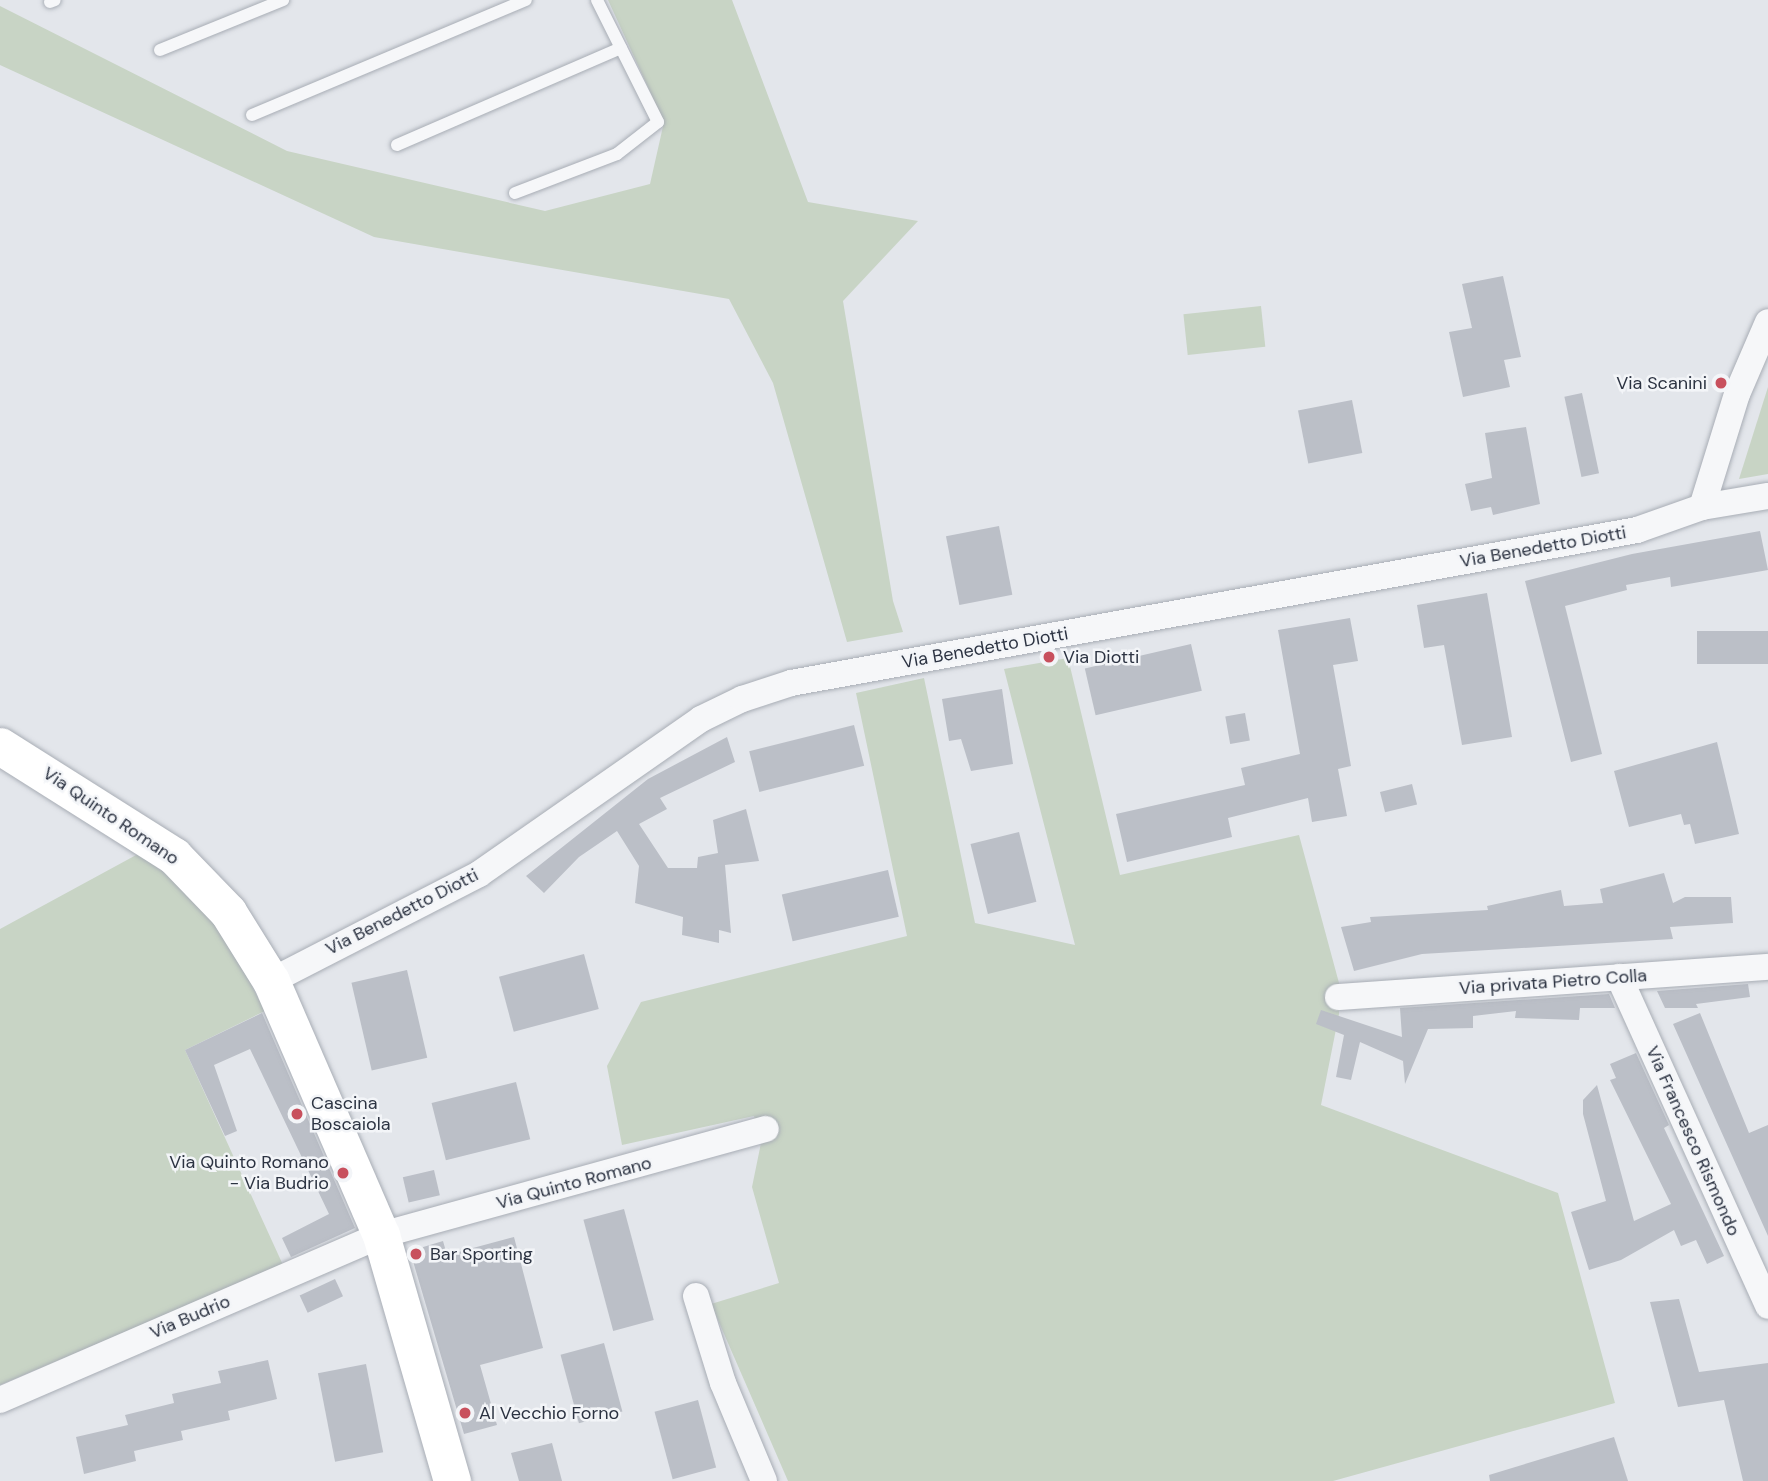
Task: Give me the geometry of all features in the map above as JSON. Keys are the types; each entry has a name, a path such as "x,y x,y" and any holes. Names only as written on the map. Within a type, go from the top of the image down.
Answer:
{"street":[{"path":"1702,507 1737,394 1768,322"},
{"name":"Via Benedetto Diotti","path":"271,981 479,873 701,719 766,691 804,680 1637,530 1702,507 1768,496"},
{"name":"Via Quinto Romano","path":"0,746 143,833 183,863 228,912 271,981 381,1235 452,1481"},
{"name":"Via privata Pietro Colla","path":"1338,997 1768,967"},
{"name":"Via Francesco Rismondo","path":"1619,976 1765,1292"},
{"name":"Via Quinto Romano","path":"381,1235 766,1129"},
{"name":"Via Budrio","path":"0,1400 381,1235"},
{"path":"696,1296 723,1384 764,1481"}],"lane":[{"path":"160,50 283,0"},
{"path":"252,115 526,0"},
{"path":"514,193 617,154 657,122 597,0"},
{"path":"397,145 621,48"}],"green space":[{"path":"608,0 732,0 808,202 918,221 843,301 893,601 903,632 847,642 773,383 729,299 374,237 0,65 0,6 287,151 545,211 650,184 664,122"},
{"path":"1261,306 1265,347 1188,355 1183,314"},
{"path":"1768,387 1768,474 1739,479"},
{"path":"1068,658 1120,875 1299,835 1339,983 1339,1014 1321,1105 1558,1193 1615,1403 1333,1481 788,1481 711,1304 779,1283 752,1187 761,1143 754,1116 622,1145 607,1066 641,1002 907,936 856,693 924,678 975,923 1075,945 1004,669"},
{"path":"138,854 179,883 227,938 265,1011 185,1050 283,1265 0,1385 0,929"}],"building":[{"path":"1503,276 1521,357 1504,360 1510,387 1463,397 1449,332 1472,328 1462,284"},
{"path":"1582,393 1599,473 1581,477 1564,397"},
{"path":"1352,400 1362,453 1308,464 1298,410"},
{"path":"1526,427 1540,504 1493,515 1491,507 1471,511 1465,484 1492,478 1485,433"},
{"path":"999,526 1012,595 959,605 946,536"},
{"path":"1760,531 1768,570 1671,587 1670,577 1626,585 1627,590 1565,606 1602,754 1571,762 1525,581 1632,554"},
{"path":"1487,593 1512,737 1462,745 1444,645 1424,648 1417,605"},
{"path":"1350,618 1358,661 1333,665 1351,766 1338,769 1347,816 1312,822 1308,798 1228,818 1232,837 1127,862 1116,814 1245,785 1241,768 1300,754 1278,630"},
{"path":"1697,631 1768,631 1768,664 1697,664"},
{"path":"1191,644 1202,691 1096,715 1085,669"},
{"path":"1002,689 1013,764 971,771 961,739 949,741 942,699"},
{"path":"1245,713 1250,741 1230,744 1225,716"},
{"path":"854,725 864,766 759,792 749,751"},
{"path":"727,737 735,762 660,798 667,809 639,824 668,868 697,868 698,857 718,853 713,820 746,809 759,861 725,865 731,933 719,930 719,943 682,935 683,917 635,903 639,866 617,831 579,857 544,893 526,876 648,779"},
{"path":"1717,742 1739,834 1695,844 1690,824 1684,825 1681,814 1629,827 1614,771"},
{"path":"1412,784 1417,804 1385,812 1380,792"},
{"path":"1019,832 1036,902 988,914 970,844"},
{"path":"888,870 899,917 793,941 782,895"},
{"path":"1664,873 1673,903 1685,897 1731,897 1733,923 1670,927 1673,939 1422,954 1354,971 1341,927 1371,922 1370,917 1488,910 1487,906 1561,890 1564,906 1603,903 1600,889"},
{"path":"584,954 599,1009 514,1032 499,977"},
{"path":"407,970 427,1058 372,1071 351,983"},
{"path":"1748,984 1750,997 1696,1004 1698,1008 1665,1008 1657,991"},
{"path":"1609,994 1615,1008 1580,1008 1579,1020 1515,1018 1516,1011 1473,1016 1473,1028 1428,1029 1405,1084 1403,1061 1360,1042 1351,1080 1336,1077 1344,1035 1316,1024 1321,1010 1402,1037 1400,1008"},
{"path":"262,1013 355,1228 291,1257 282,1238 329,1214 250,1049 214,1065 237,1131 225,1136 185,1050"},
{"path":"1700,1013 1749,1133 1768,1125 1768,1236 1673,1024"},
{"path":"1636,1053 1669,1125 1664,1128 1724,1256 1707,1264 1696,1240 1681,1246 1674,1230 1621,1260 1589,1270 1571,1212 1606,1201 1583,1114 1583,1100 1597,1085 1634,1221 1671,1204 1610,1080 1616,1078 1610,1064"},
{"path":"516,1082 530,1139 446,1160 432,1103"},
{"path":"434,1170 440,1195 409,1203 403,1177"},
{"path":"624,1209 654,1320 613,1331 583,1220"},
{"path":"514,1237 543,1348 480,1365 497,1425 464,1434 410,1251 443,1241 447,1255"},
{"path":"335,1279 343,1296 308,1313 300,1295"},
{"path":"1679,1299 1699,1372 1768,1363 1768,1481 1743,1481 1724,1400 1678,1407 1650,1302"},
{"path":"604,1343 622,1412 579,1423 561,1355"},
{"path":"268,1360 277,1399 228,1411 230,1420 181,1431 183,1440 134,1451 136,1461 84,1474 76,1437 128,1425 125,1415 174,1403 172,1394 221,1383 218,1371"},
{"path":"366,1364 383,1452 335,1462 318,1373"},
{"path":"698,1400 716,1468 673,1479 655,1412"},
{"path":"1614,1437 1628,1481 1490,1481 1489,1475"},
{"path":"552,1443 562,1481 519,1481 511,1453"}],"place":[{"name":"Via Scanini","path":"1721,383"},
{"name":"Via Diotti","path":"1049,657"},
{"name":"Cascina Boscaiola","path":"297,1114"},
{"name":"Via Quinto Romano - Via Budrio","path":"343,1173"},
{"name":"Bar Sporting","path":"416,1254"},
{"name":"Al Vecchio Forno","path":"465,1413"}]}
